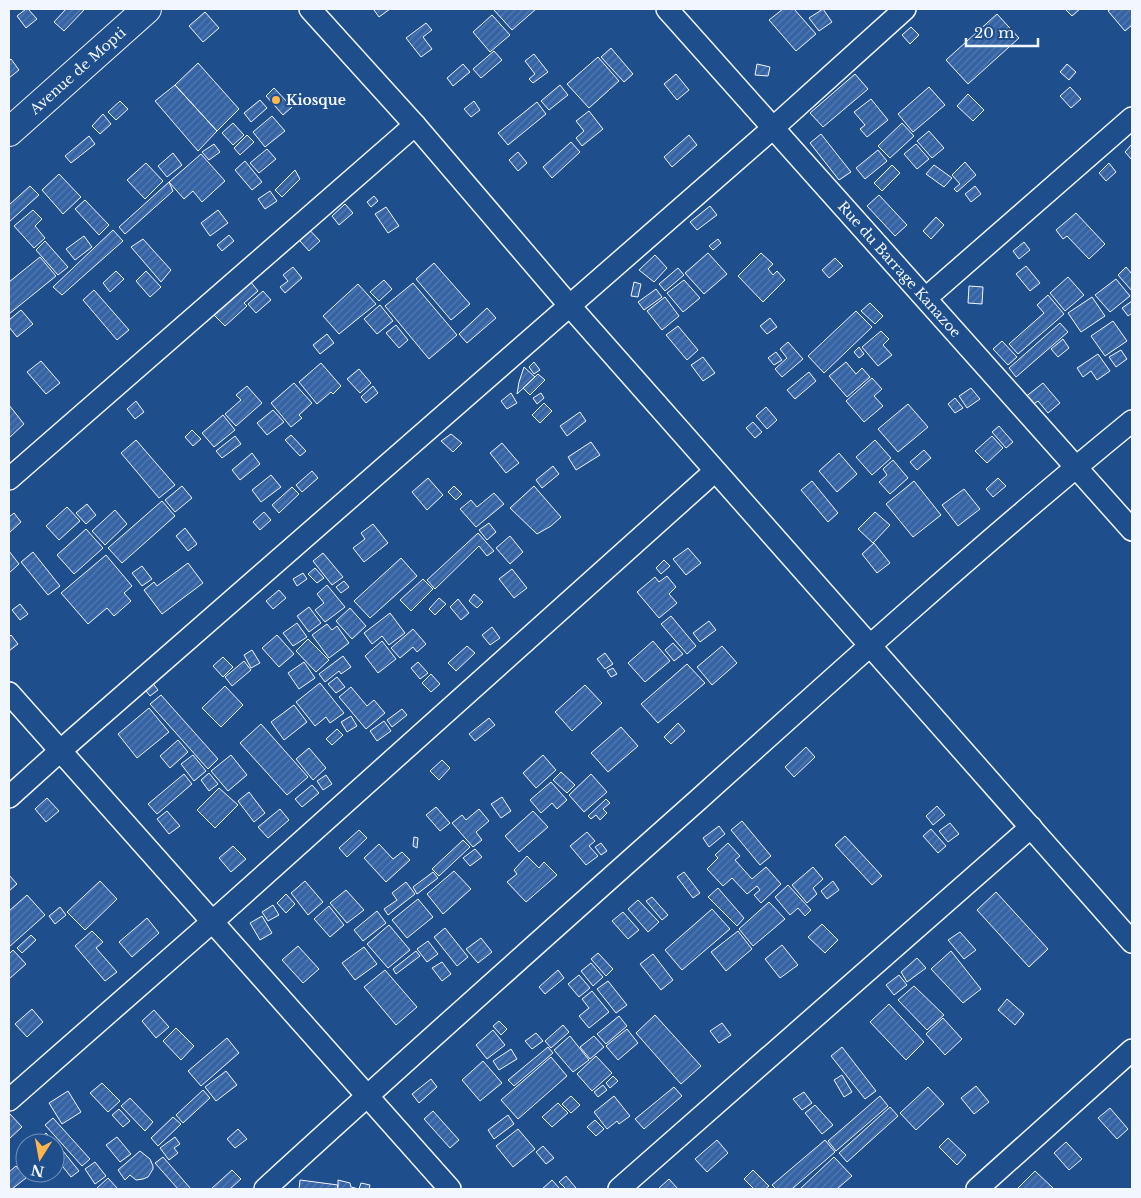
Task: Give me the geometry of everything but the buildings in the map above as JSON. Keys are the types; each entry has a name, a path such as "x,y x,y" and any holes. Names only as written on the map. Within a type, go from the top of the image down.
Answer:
{"street":[{"name":"Avenue de Mopti","path":"9,132 147,9"},
{"path":"310,9 415,124 569,305 1132,942"},
{"name":"Rue du Barrage Kanazoe","path":"667,9 1132,530"},
{"path":"9,797 773,128 905,9"},
{"path":"926,298 1132,118"},
{"path":"9,479 415,124"},
{"path":"264,1189 870,645 1132,420"},
{"path":"9,1100 212,922 715,471"},
{"path":"9,693 450,1189"},
{"path":"620,1189 1030,827"},
{"path":"976,1189 1132,1050"}],"place":[{"name":"Kiosque","path":"276,100"}]}
